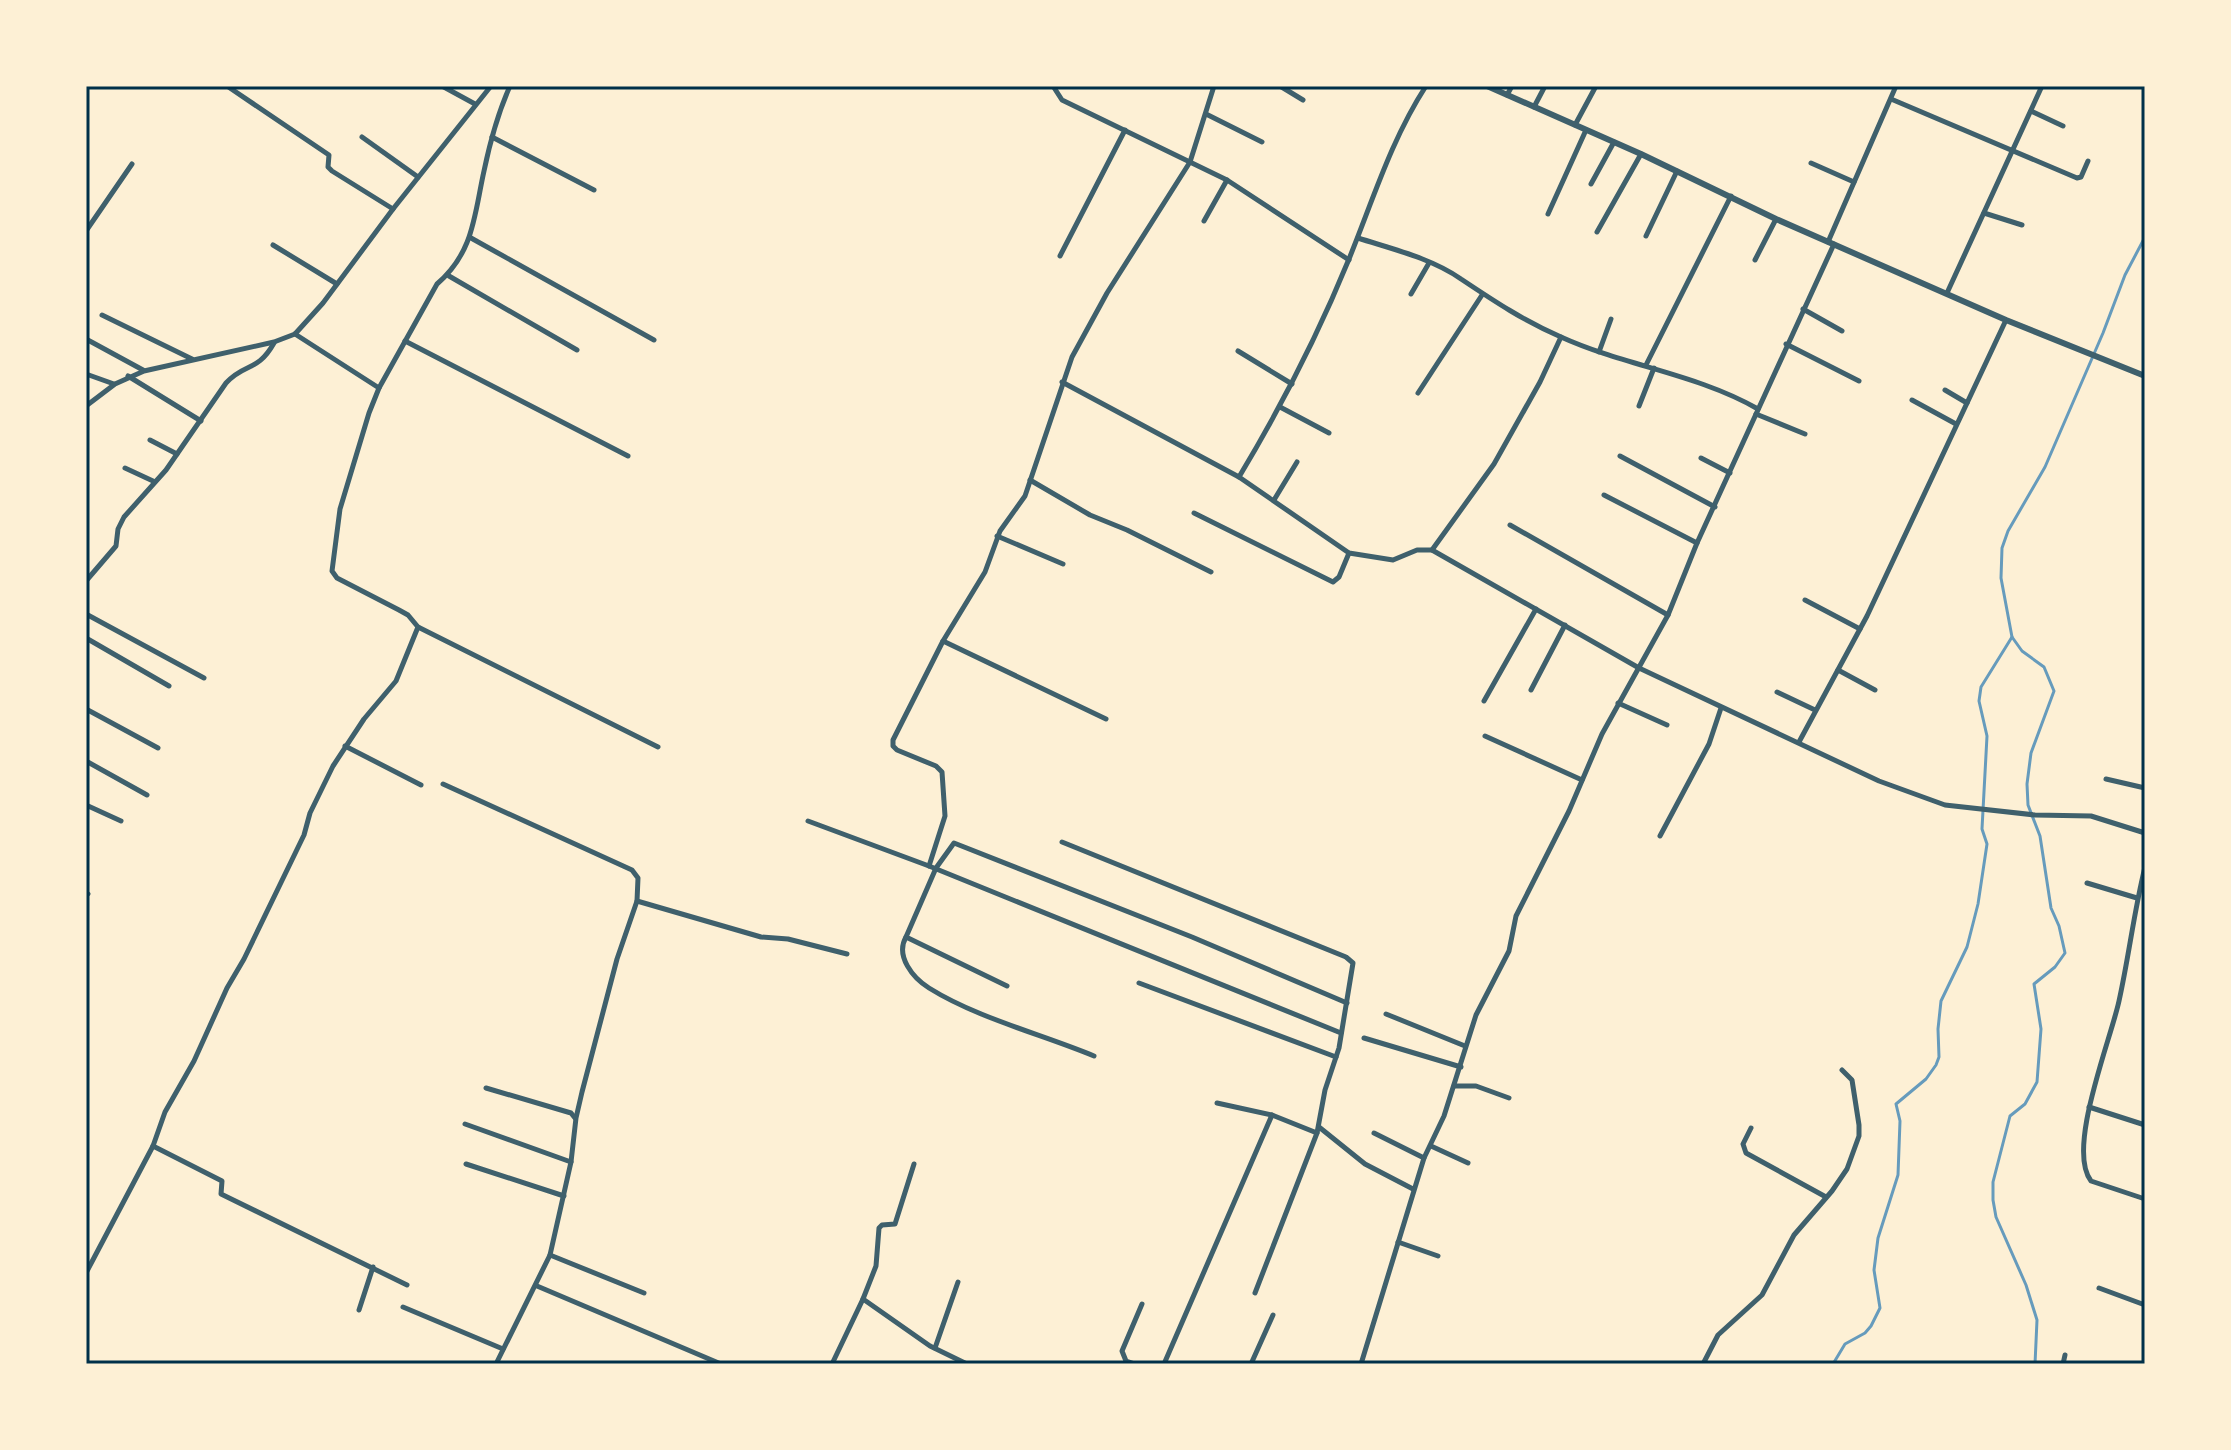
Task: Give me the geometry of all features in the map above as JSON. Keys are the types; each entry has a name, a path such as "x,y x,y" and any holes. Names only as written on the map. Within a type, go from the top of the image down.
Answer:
{"street":[{"path":"227,86 329,155 328,167 332,171 393,209"},
{"path":"442,86 475,104"},
{"path":"86,406 128,376 274,342 295,334 491,86"},
{"path":"510,86 492,137 471,238 449,276 437,284 379,388 340,509 330,565 337,578 408,615 418,627 658,747"},
{"path":"1053,86 1062,100 1227,180 1349,260"},
{"path":"1094,1056 978,1012 927,988 907,966 902,948 933,867 945,816 942,772 936,766 897,750 892,743 943,641 985,572 997,536 1025,496 1072,357 1107,293 1190,162 1214,86"},
{"path":"1280,86 1303,100"},
{"path":"1239,477 1292,384 1349,260 1395,141 1426,86"},
{"path":"1487,86 1641,154 1776,219 2006,320 2145,376"},
{"path":"1507,95 1512,86"},
{"path":"1534,107 1545,86"},
{"path":"1575,125 1596,86"},
{"path":"1361,1364 1413,1189 1461,1067 1476,1015 1509,951 1522,901 1551,848 1618,703 1668,615 1697,543 1803,309 1896,86"},
{"path":"1947,293 2042,86"},
{"path":"1891,99 2079,179 2088,161"},
{"path":"2031,111 2063,126"},
{"path":"1206,114 1262,142"},
{"path":"1060,256 1125,130"},
{"path":"1548,214 1586,130"},
{"path":"362,137 418,177"},
{"path":"492,137 594,190"},
{"path":"1591,184 1614,142"},
{"path":"1597,232 1641,154"},
{"path":"1811,163 1854,182"},
{"path":"86,231 132,164"},
{"path":"1646,236 1677,171"},
{"path":"1204,221 1227,180"},
{"path":"1646,365 1731,196"},
{"path":"1984,213 2022,225"},
{"path":"1755,260 1776,219"},
{"path":"471,238 654,340"},
{"path":"1358,238 1429,263 1561,337 1730,394 1805,434"},
{"path":"273,245 337,284"},
{"path":"1411,294 1429,263"},
{"path":"449,276 577,350"},
{"path":"1418,393 1482,295"},
{"path":"1803,309 1842,331"},
{"path":"102,315 193,360"},
{"path":"1599,352 1611,319"},
{"path":"1799,742 1860,629 2006,320"},
{"path":"295,334 379,388"},
{"path":"1432,550 1494,464 1540,382 1561,337"},
{"path":"86,339 144,371"},
{"path":"405,341 628,456"},
{"path":"86,581 116,546 120,523 177,454 230,378 260,364 274,342"},
{"path":"1786,344 1859,381"},
{"path":"1238,351 1292,384"},
{"path":"1639,406 1654,368"},
{"path":"86,374 115,384"},
{"path":"128,376 201,421"},
{"path":"1062,382 1239,477 1349,553 1393,560 1417,550 1432,550 1639,668 1892,786 1945,805 2035,815 2091,816 2145,833"},
{"path":"1945,390 1967,403"},
{"path":"1912,400 1956,424"},
{"path":"1280,407 1329,433"},
{"path":"150,440 177,454"},
{"path":"1620,456 1715,507"},
{"path":"1701,458 1730,473"},
{"path":"1274,500 1297,462"},
{"path":"125,468 153,481"},
{"path":"1030,480 1090,515 1211,572"},
{"path":"1604,495 1697,543"},
{"path":"1194,513 1333,582 1339,577 1349,553"},
{"path":"1510,525 1668,615"},
{"path":"997,536 1063,564"},
{"path":"1805,600 1860,629"},
{"path":"1484,701 1536,609"},
{"path":"86,614 204,678"},
{"path":"1531,690 1565,625"},
{"path":"86,1273 89,1261 153,1146 165,1112 244,959 304,835 312,807 345,746 396,681 418,627"},
{"path":"86,638 169,686"},
{"path":"943,641 1106,719"},
{"path":"1838,670 1875,690"},
{"path":"1777,692 1815,710"},
{"path":"1618,703 1667,725"},
{"path":"1660,836 1694,776 1721,708"},
{"path":"86,709 158,748"},
{"path":"1485,736 1582,780"},
{"path":"345,746 421,785"},
{"path":"86,761 147,795"},
{"path":"2106,779 2145,788"},
{"path":"443,784 632,870 638,878 637,901 617,959 576,1118 571,1162 550,1255 496,1364"},
{"path":"86,805 121,821"},
{"path":"808,821 933,867 1341,1033"},
{"path":"1062,842 1351,960 1354,972 1336,1057 1320,1108 1318,1130 1255,1293"},
{"path":"933,867 951,845 959,843 1347,1003"},
{"path":"2145,867 2119,1000 2089,1107 2085,1173 2091,1181 2145,1199"},
{"path":"2087,883 2137,898"},
{"path":"637,901 761,937 788,939 847,954"},
{"path":"906,937 1007,986"},
{"path":"1139,983 1336,1057"},
{"path":"1386,1014 1465,1046"},
{"path":"1364,1038 1461,1067"},
{"path":"1703,1364 1718,1335 1762,1295 1794,1235 1847,1169 1859,1136 1852,1080 1842,1070"},
{"path":"1454,1086 1479,1087 1509,1098"},
{"path":"486,1088 571,1113 576,1118"},
{"path":"1217,1103 1272,1115 1318,1130 1365,1164 1413,1189"},
{"path":"2089,1107 2145,1125"},
{"path":"1164,1364 1272,1115"},
{"path":"465,1124 571,1162"},
{"path":"1751,1128 1743,1144 1746,1153 1826,1197"},
{"path":"1374,1133 1424,1158"},
{"path":"153,1146 222,1181 221,1194 407,1285"},
{"path":"1431,1146 1468,1163"},
{"path":"466,1164 564,1196"},
{"path":"832,1364 876,1266 879,1228 895,1224 914,1164"},
{"path":"1398,1242 1438,1256"},
{"path":"550,1255 644,1293"},
{"path":"359,1310 373,1267"},
{"path":"935,1348 958,1282"},
{"path":"537,1286 721,1364"},
{"path":"2099,1288 2145,1305"},
{"path":"863,1299 935,1348 967,1364"},
{"path":"1135,1364 1126,1361 1122,1351 1142,1304"},
{"path":"403,1307 503,1349"},
{"path":"1251,1364 1273,1315"},
{"path":"2063,1364 2065,1355"}],"waterway":[{"path":"2035,1364 2037,1320 2026,1285 1996,1217 1993,1182 2010,1116 2025,1104 2037,1082 2041,1029 2034,984 2055,967 2065,953 2051,908 2040,836 2028,805 2027,784 2031,753 2054,691 2044,667 2022,651 2012,637 2001,578 2002,548 2008,531 2045,467 2125,275 2145,237"},
{"path":"1833,1364 1845,1344 1871,1326 1880,1308 1874,1270 1878,1238 1898,1175 1900,1121 1896,1104 1926,1079 1936,1065 1941,1001 1967,947 1978,904 1987,844 1982,829 1987,736 1979,701 1981,687 2012,637"}]}
